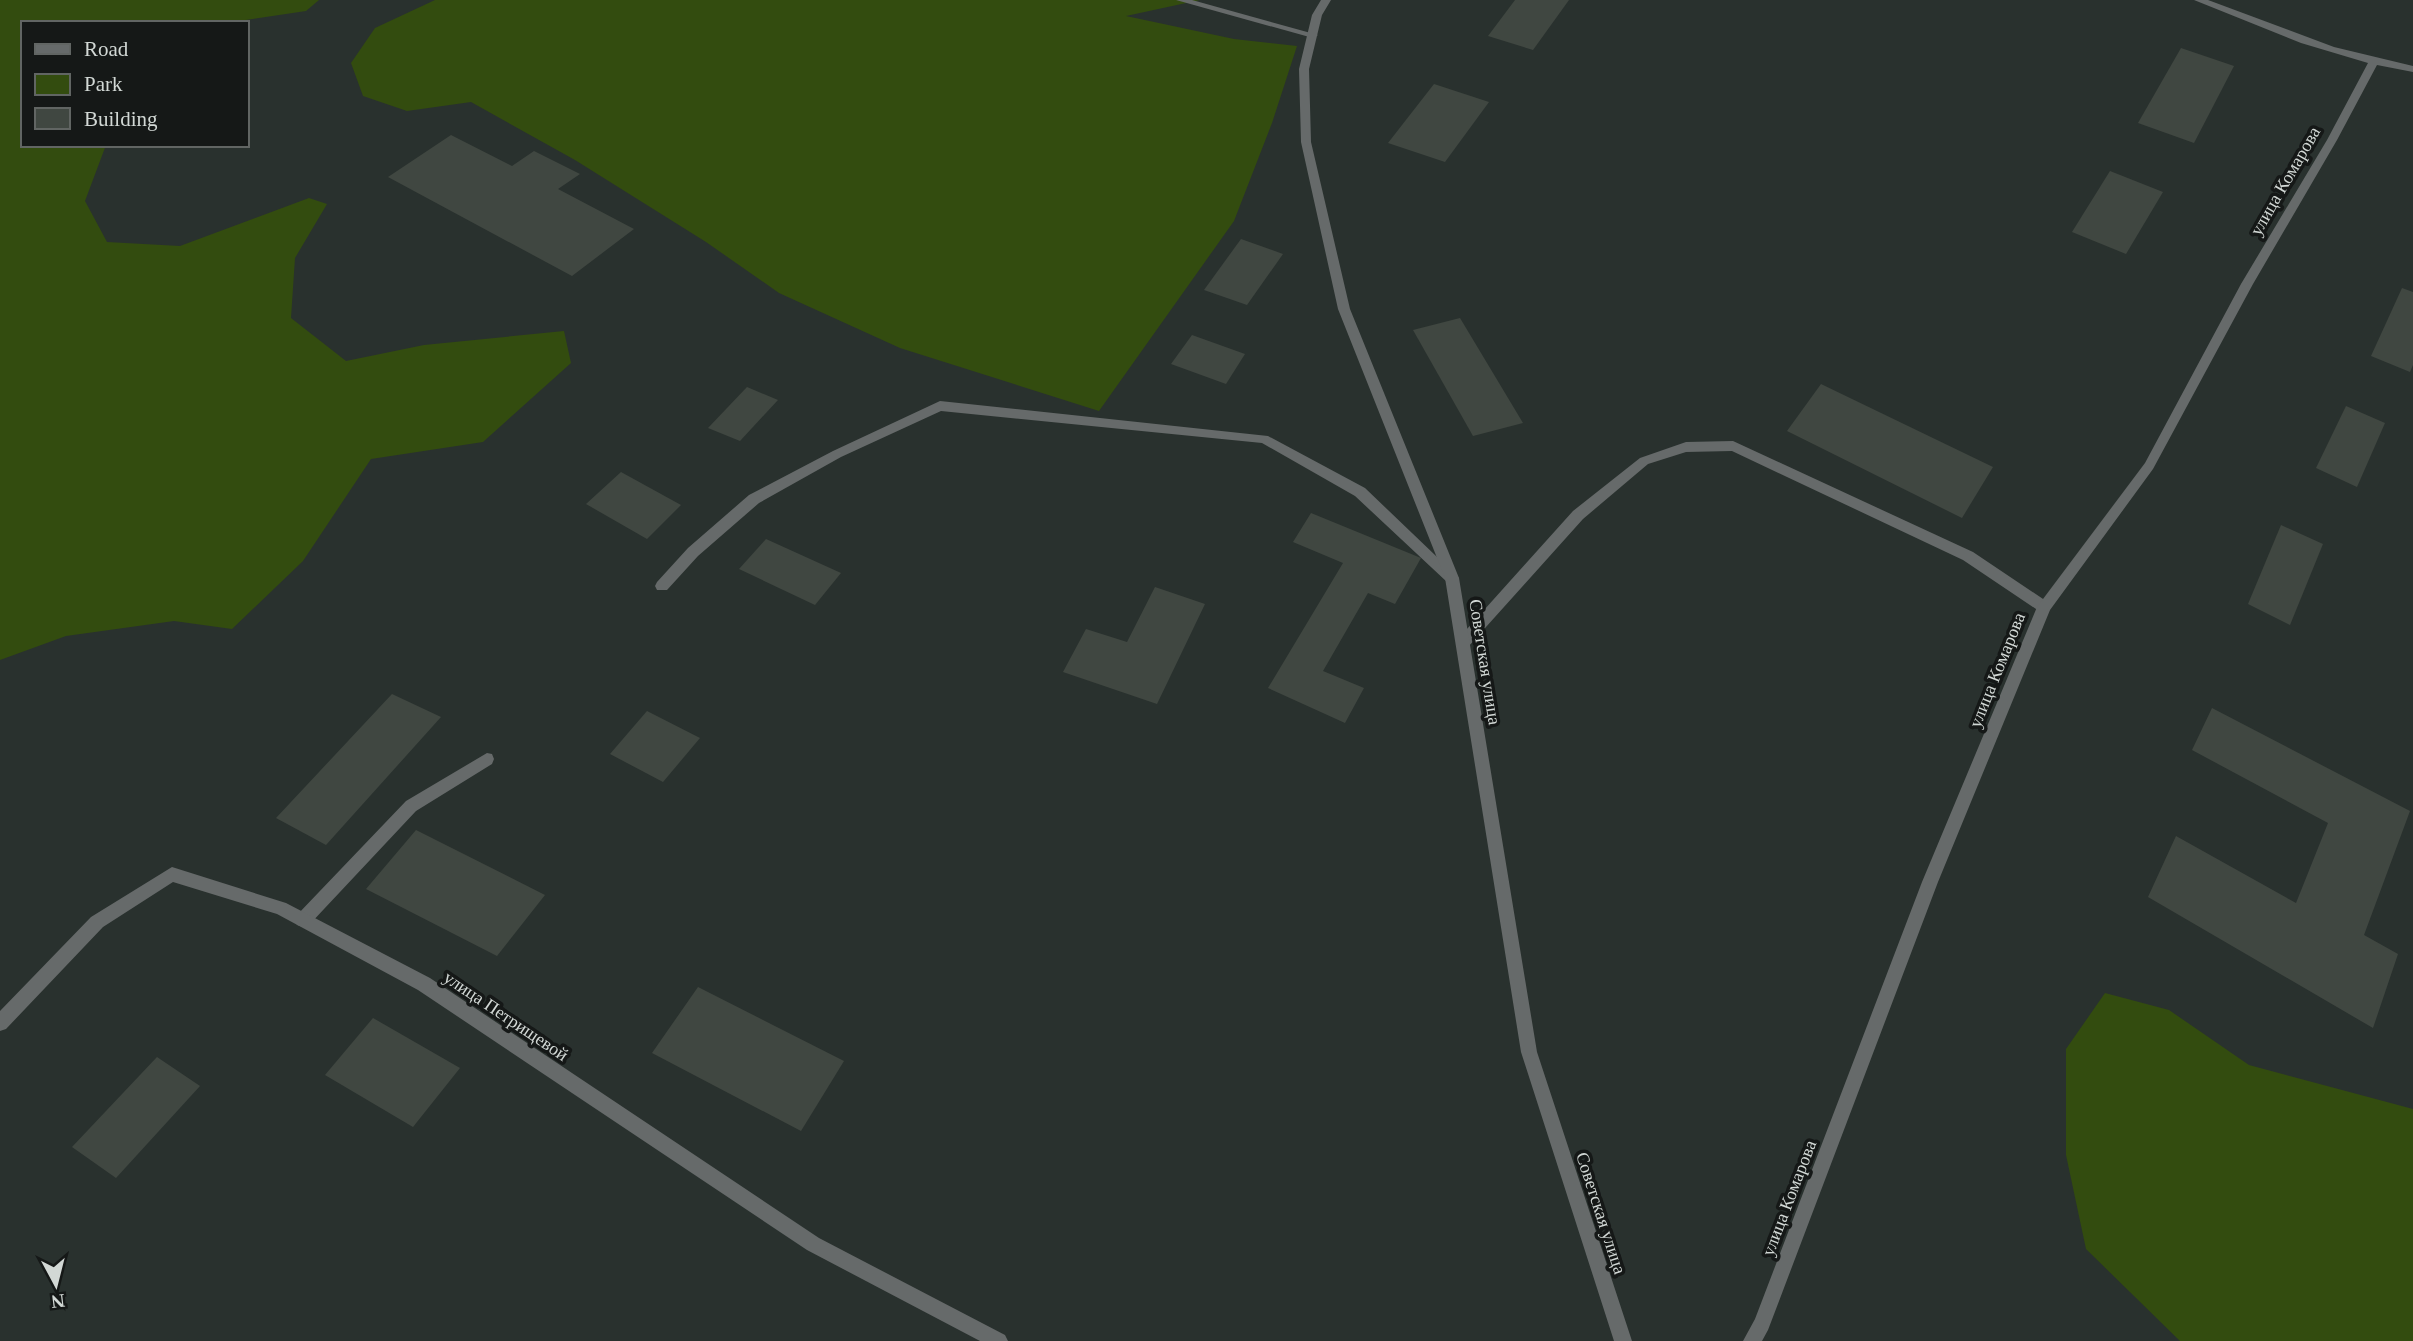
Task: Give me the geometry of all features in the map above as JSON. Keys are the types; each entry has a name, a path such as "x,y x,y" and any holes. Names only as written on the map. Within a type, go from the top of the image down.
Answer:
{"street":[{"path":"1181,0 1313,35"},
{"name":"Советская улица","path":"1326,0 1317,15 1304,69 1306,142 1343,309 1452,579 1529,1052 1623,1341"},
{"path":"2199,0 2282,34 2373,62 2413,69"},
{"name":"улица Комарова","path":"1752,1341 1762,1324 1930,882 2044,607 2149,467 2247,284 2332,140 2373,62"},
{"path":"662,586 693,552 754,499 837,454 940,406 1264,439 1360,492 1452,579"},
{"path":"1463,643 1578,515 1644,461 1686,447 1733,446 1805,478 1968,556 2044,607"},
{"path":"303,920 411,806 487,759"},
{"name":"улица Петрищевой","path":"0,1023 97,922 172,873 281,908 424,984 813,1244 999,1341"}],"green space":[{"path":"0,0 319,0 306,11 238,21 21,21 21,147 105,147 85,201 107,242 180,246 309,198 327,204 295,258 291,318 346,361 424,345 564,331 571,363 483,442 371,459 303,561 232,629 174,621 66,636 0,660"},
{"path":"435,0 1200,0 1126,16 1234,39 1297,46 1272,123 1234,221 1099,411 900,348 779,293 706,242 575,160 471,102 407,111 363,96 351,63 375,28"},
{"path":"2105,993 2169,1010 2249,1065 2413,1109 2413,1341 2180,1341 2086,1249 2066,1155 2066,1049"}],"building":[{"path":"1515,0 1569,0 1533,50 1488,36"},
{"path":"2181,48 2234,66 2194,143 2138,123"},
{"path":"1434,84 1489,102 1445,162 1388,143"},
{"path":"451,135 512,166 534,151 580,174 558,189 634,229 572,276 388,177"},
{"path":"2110,171 2163,192 2126,254 2072,232"},
{"path":"1241,239 1283,254 1247,305 1204,290"},
{"path":"2402,288 2413,292 2413,365 2410,372 2371,356"},
{"path":"1460,318 1523,423 1473,436 1413,330"},
{"path":"1192,335 1245,354 1226,384 1171,364"},
{"path":"1821,384 1993,467 1962,518 1787,431"},
{"path":"747,387 778,400 740,441 708,428"},
{"path":"2346,406 2385,423 2357,487 2316,468"},
{"path":"621,472 681,505 647,539 586,504"},
{"path":"1311,513 1421,558 1395,604 1368,593 1323,671 1364,688 1345,723 1268,688 1343,563 1293,542"},
{"path":"2281,525 2323,544 2290,625 2248,604"},
{"path":"766,539 841,573 815,605 739,569"},
{"path":"1155,587 1205,604 1157,704 1063,672 1086,629 1127,642"},
{"path":"392,694 441,717 326,845 276,818"},
{"path":"2212,708 2410,811 2364,935 2398,954 2373,1028 2148,897 2176,836 2296,903 2328,823 2192,750"},
{"path":"647,711 700,738 663,782 610,754"},
{"path":"416,830 545,895 497,956 366,889"},
{"path":"698,987 844,1061 801,1131 652,1053"},
{"path":"373,1018 460,1068 413,1127 325,1075"},
{"path":"157,1057 200,1086 116,1178 72,1147"}]}
